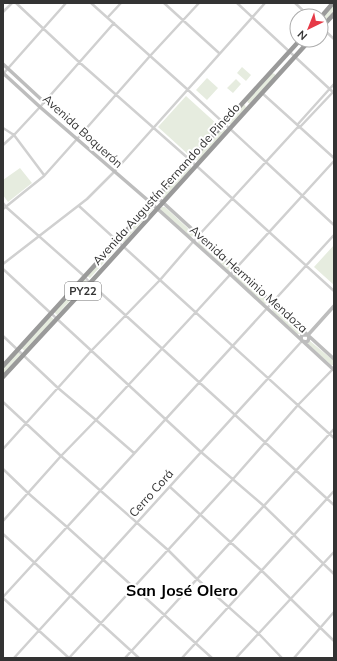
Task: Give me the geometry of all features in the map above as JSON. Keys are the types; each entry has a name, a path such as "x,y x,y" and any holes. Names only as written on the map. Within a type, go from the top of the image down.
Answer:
{"highway":[{"name":"Avenida Augustín Fernando de Pinedo","path":"3,366 293,48"},
{"name":"Avenida Augustín Fernando de Pinedo","path":"3,377 303,48"}],"street":[{"path":"3,12 12,3"},
{"path":"16,3 79,62 190,160 334,291"},
{"path":"3,74 66,3"},
{"path":"91,3 187,89 334,225"},
{"path":"108,17 121,3"},
{"path":"164,3 219,53"},
{"path":"4,208 44,176 182,20 199,3"},
{"path":"237,3 334,92 299,125"},
{"path":"3,264 87,199 114,172 265,3"},
{"path":"3,145 40,107 114,23"},
{"name":"Avenida Boquerón","path":"3,64 44,102"},
{"name":"Avenida Boquerón","path":"3,74 151,204"},
{"path":"3,449 91,351 160,280 198,236 266,163 334,84"},
{"path":"262,93 334,158"},
{"path":"3,128 14,135 44,176"},
{"path":"3,521 61,456 162,349 334,161"},
{"name":"Avenida Herminio Mendoza","path":"156,197 334,359"},
{"path":"3,203 4,208 39,236 84,276 334,505"},
{"name":"Avenida Herminio Mendoza","path":"151,204 334,369"},
{"path":"79,206 334,438"},
{"path":"334,235 232,345 200,383 134,453 3,598 69,658 233,479 298,405 334,369"},
{"path":"3,269 128,385 264,506 334,574"},
{"name":"Cerro Corá","path":"14,658 302,341 308,341 308,335 334,306"},
{"path":"3,336 58,388 134,453"},
{"path":"3,402 100,491 168,550 197,579 259,634 282,658"},
{"path":"125,658 334,429"},
{"path":"3,469 212,658"},
{"path":"170,487 261,570 334,641"},
{"path":"182,658 334,491"},
{"path":"3,534 139,658"},
{"path":"236,658 334,552"},
{"path":"294,658 334,612"}],"shaded area":[{"path":"334,5 334,11 329,16 329,10"},
{"path":"242,67 251,75 246,81 237,73"},
{"path":"272,73 275,74 275,76 250,103 248,103 247,100"},
{"path":"207,78 218,88 207,100 196,90"},
{"path":"236,79 241,84 233,93 227,88"},
{"path":"186,96 218,125 190,156 158,127"},
{"path":"243,105 245,105 246,108 231,124 229,124 228,121"},
{"path":"222,128 226,131 198,161 196,160 195,158"},
{"path":"188,165 191,166 191,168 164,198 162,198 161,195"},
{"path":"20,168 32,183 8,202 3,195 3,180"},
{"path":"150,207 153,209 123,243 120,240"},
{"path":"162,207 165,207 193,233 194,236 190,237 161,211"},
{"path":"200,240 231,267 231,270 229,271 199,244 198,242"},
{"path":"116,243 119,246 90,278 87,276"},
{"path":"334,245 334,285 314,267"},
{"path":"235,273 267,300 267,303 263,303 234,276"},
{"path":"84,278 87,282 57,315 54,312"},
{"path":"275,307 300,330 300,334 297,334 273,312 272,309"},
{"path":"50,316 54,319 25,351 21,348"},
{"path":"310,341 334,361 334,365 331,365 308,344"},
{"path":"18,351 21,354 3,375 3,367"}],"district":[{"name":"San José Olero","path":"182,590"}]}
